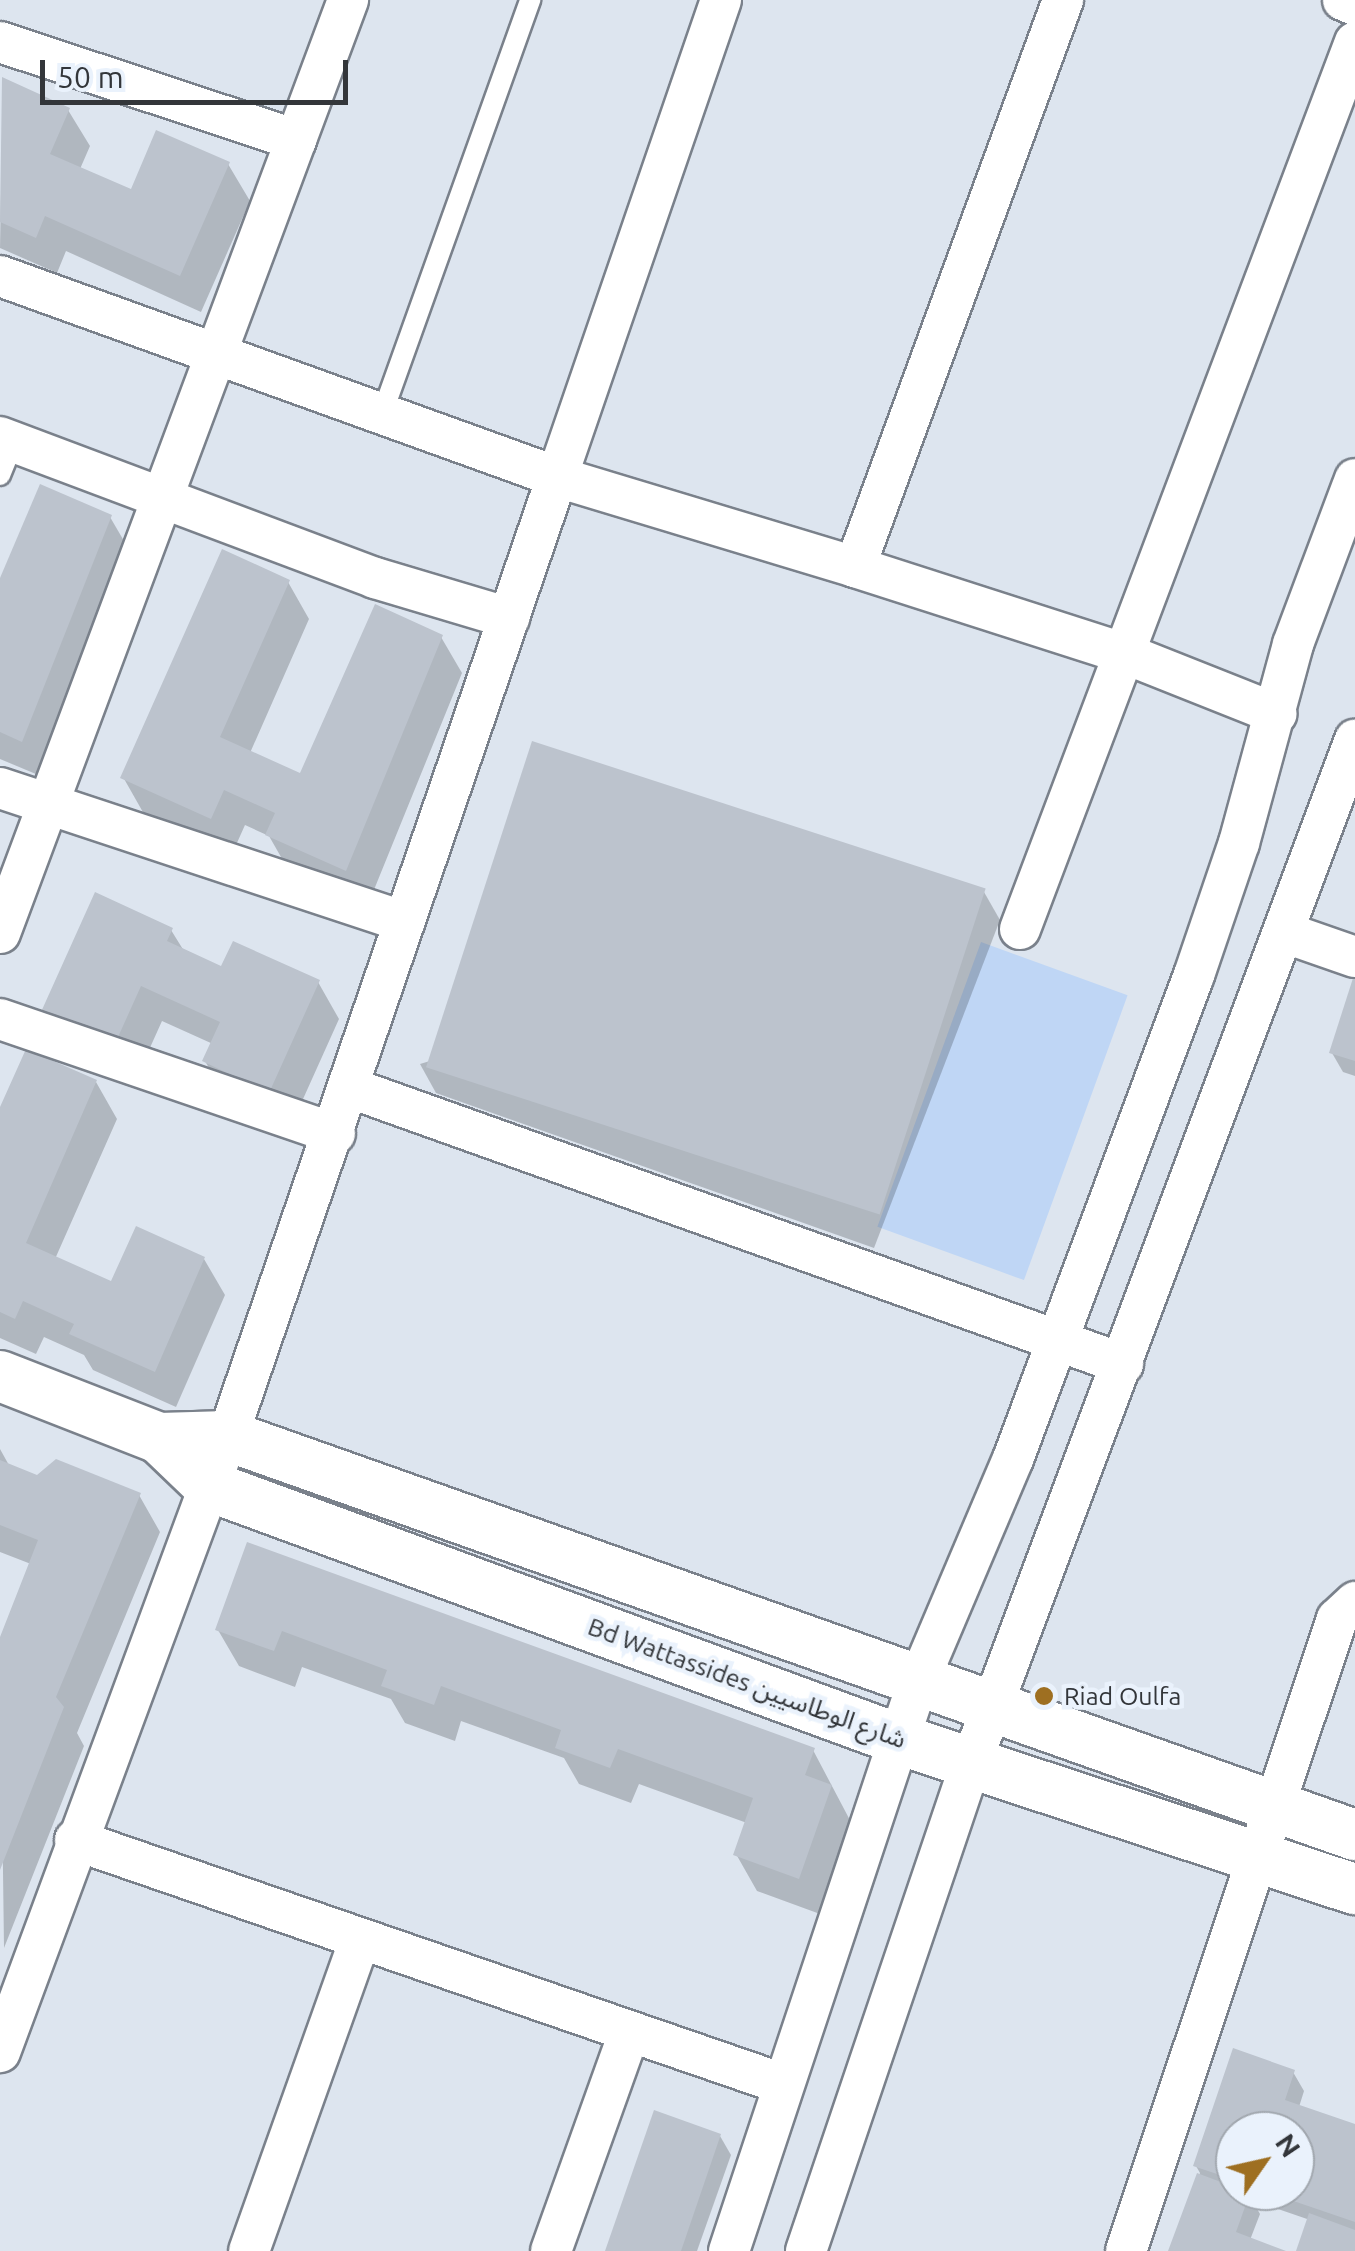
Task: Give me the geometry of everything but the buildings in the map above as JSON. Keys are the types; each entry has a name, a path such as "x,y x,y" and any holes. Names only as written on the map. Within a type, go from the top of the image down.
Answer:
{"street":[{"path":"0,934 348,0"},
{"path":"0,2052 15,1967 75,1840 228,1436 335,1134 721,0"},
{"path":"855,567 1063,0"},
{"path":"1342,0 1355,5"},
{"path":"0,42 296,140"},
{"path":"1020,929 1355,42"},
{"path":"0,276 558,477 1126,654 1277,714"},
{"path":"4,451 163,498 375,578 509,618"},
{"path":"728,2251 917,1685 1013,1459 1194,976 1277,714 1293,644 1355,480"},
{"path":"806,2251 971,1763 1286,933 1355,740"},
{"path":"0,788 404,922"},
{"path":"1286,933 1355,957"},
{"path":"0,1019 335,1134"},
{"path":"350,1088 1123,1364"},
{"name":"Bd Wattassides شارع الوطاسيين","path":"0,1376 159,1438 209,1486 898,1739 1355,1888"},
{"name":"Bd Wattassides شارع الوطاسيين","path":"159,1438 228,1436 917,1685 994,1707 1355,1835"},
{"path":"1126,2251 1337,1619 1355,1602"},
{"path":"75,1840 359,1942 784,2084"},
{"path":"249,2251 359,1942"},
{"path":"551,2251 630,2032"}],"lane":[{"path":"382,414 530,0"}],"shaded area":[{"path":"981,942 1128,995 1024,1280 877,1227"}],"place":[{"name":"Riad Oulfa","path":"1044,1696"}]}
